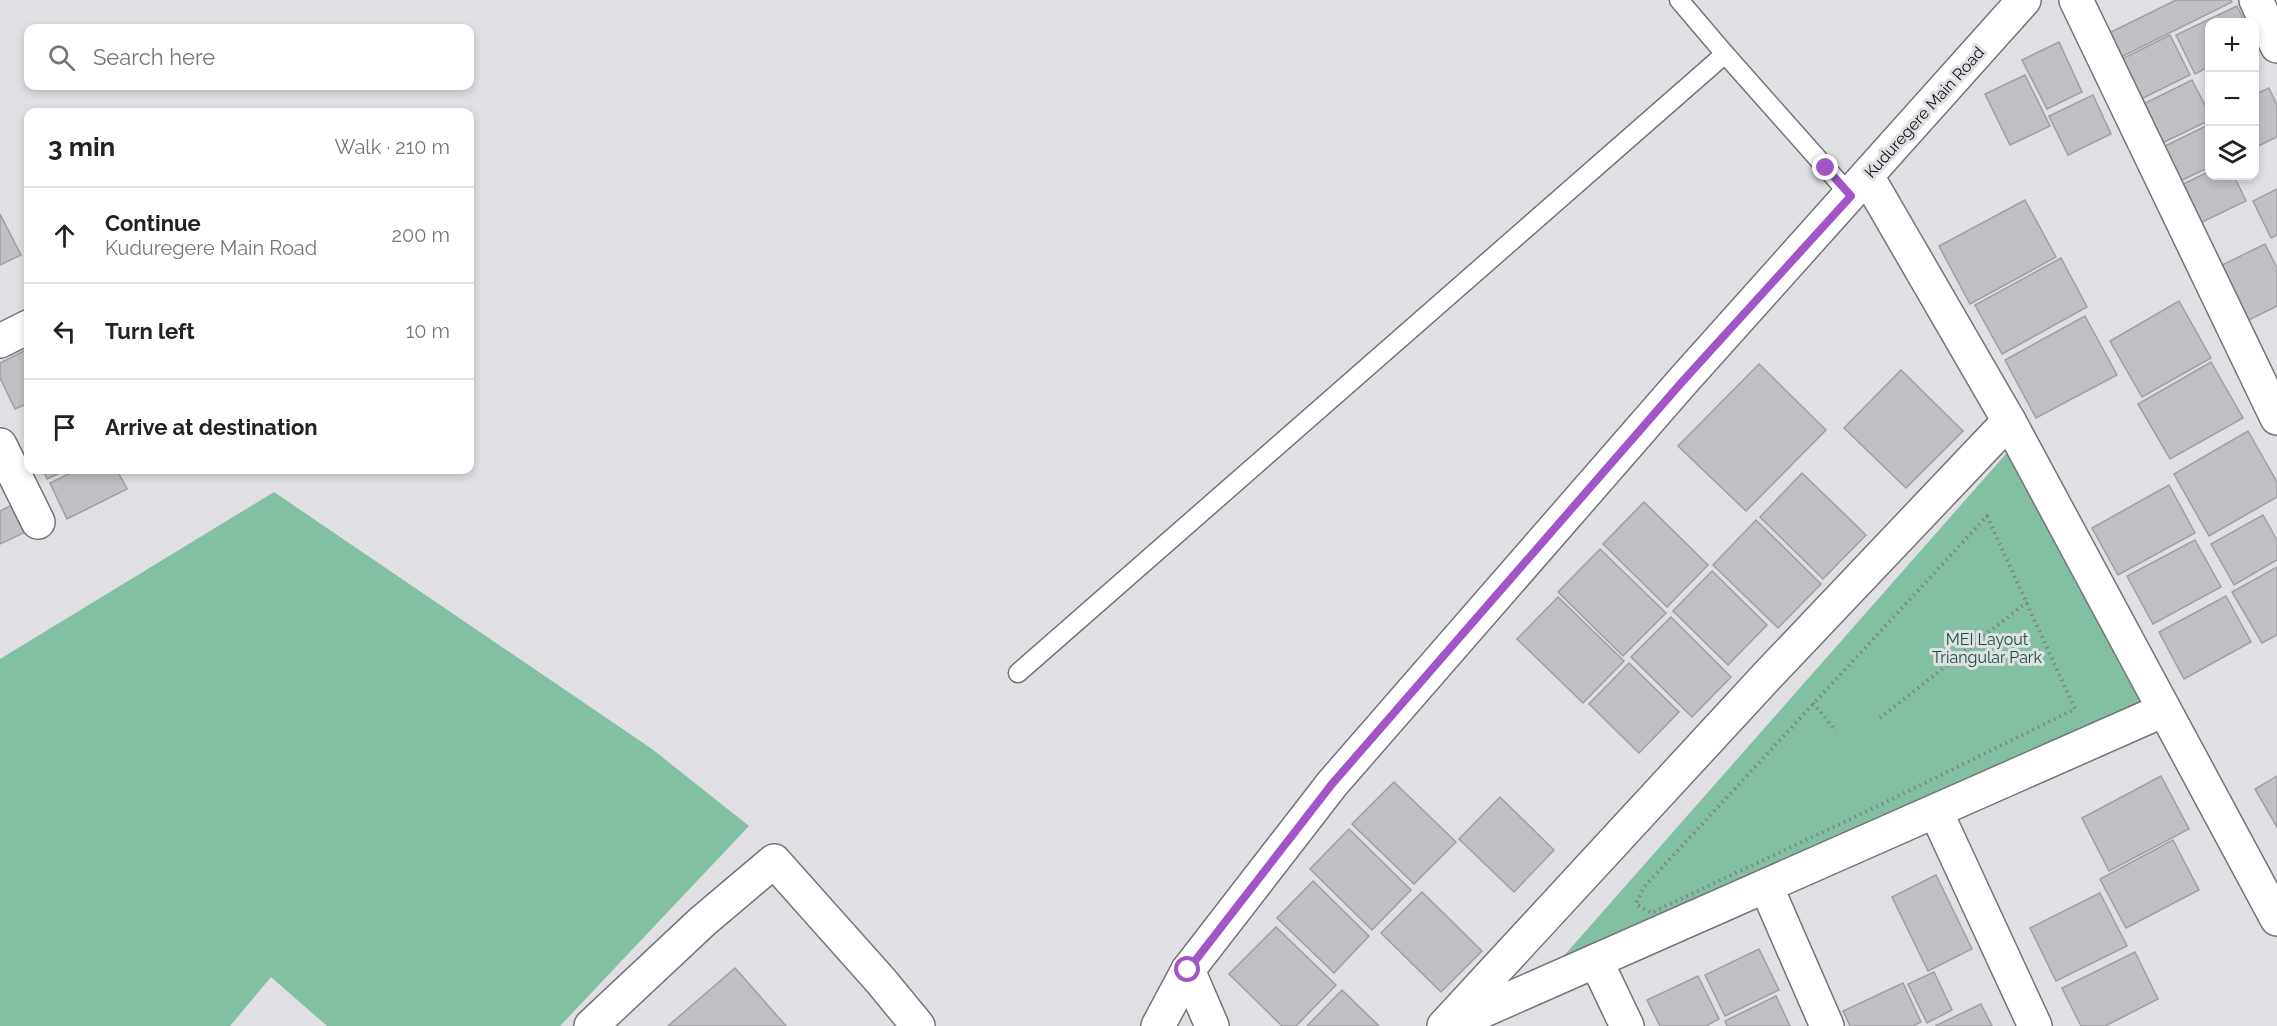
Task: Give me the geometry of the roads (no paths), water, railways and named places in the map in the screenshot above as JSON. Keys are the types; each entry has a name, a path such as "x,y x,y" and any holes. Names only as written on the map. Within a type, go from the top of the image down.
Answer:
{"street":[{"name":"Kuduregere Main Road","path":"1158,1026 1188,970 1332,784 1682,382 2024,0"},
{"path":"2076,0 2277,418"},
{"path":"2256,0 2277,46"},
{"path":"1859,186 2009,421 2277,919"},
{"path":"0,341 24,329"},
{"path":"1446,1026 1767,676 2009,421"},
{"path":"0,444 38,522"},
{"path":"1446,1026 2164,710"},
{"path":"1935,812 2035,1026"},
{"path":"591,1026 703,921 774,861 918,1026"},
{"path":"1766,886 1827,1026"},
{"path":"1596,961 1627,1026"},
{"path":"1188,970 1212,1026"}],"lane":[{"path":"1679,0 1725,54 1859,186"},
{"path":"1018,673 1725,54"}],"park label":[{"name":"MEI Layout Triangular Park","path":"1987,648"}]}
